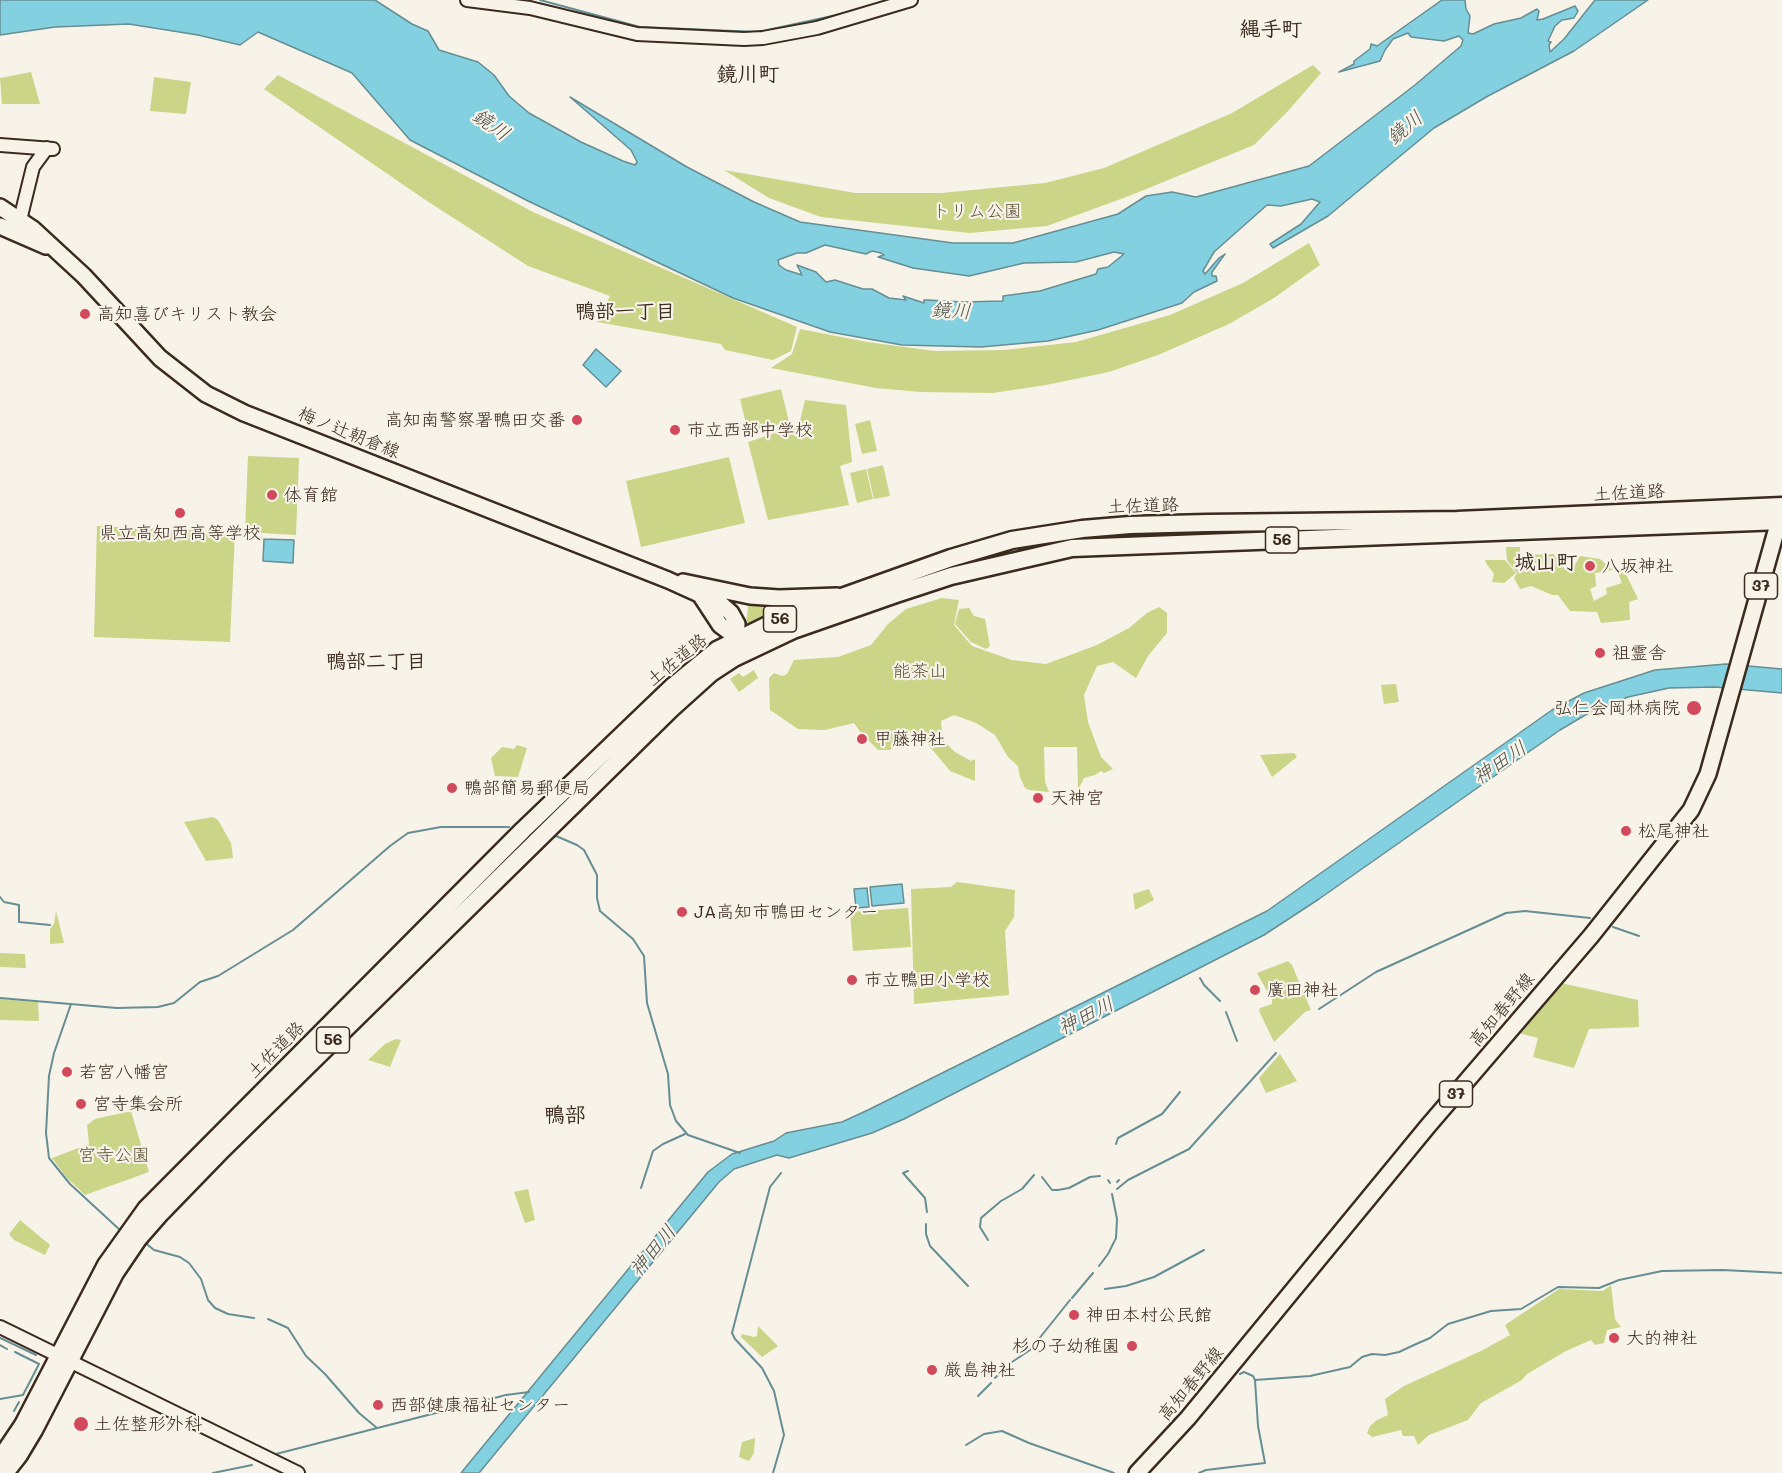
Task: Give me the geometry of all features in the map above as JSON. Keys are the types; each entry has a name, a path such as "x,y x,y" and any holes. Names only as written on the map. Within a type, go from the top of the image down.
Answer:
{"highway":[{"name":"土佐道路","path":"5,1473 34,1430 63,1359 106,1265 128,1232 162,1191 523,830 664,694 717,650 738,638 780,619 951,558 1012,540 1082,529 1207,523 1781,514"},
{"name":"土佐道路","path":"0,1459 115,1273 138,1239 172,1201 654,725 711,673 734,658 793,630 951,576 1072,548 1781,514"}],"main road":[{"name":"梅ノ辻朝倉線","path":"0,207 59,253 160,358 206,394 244,413 668,580 721,604 737,624 738,638"},
{"path":"0,218 27,229"},
{"name":"梅ノ辻朝倉線","path":"0,226 27,229"},
{"name":"高知春野線","path":"1137,1473 1188,1418 1428,1126 1591,936 1687,815 1701,793 1708,774 1781,514"},
{"name":"梅ノ辻朝倉線","path":"668,580 694,583 750,596 779,598 845,595"},
{"path":"701,596 720,625 738,638 762,638 793,630"},
{"path":"717,650 720,625"},
{"path":"734,658 738,638"}],"street":[{"path":"467,0 530,8 637,34 744,39 763,38 817,28 911,0"},
{"path":"0,145 51,148 33,167 27,229"},
{"path":"0,1328 298,1473"}],"green space":[{"name":"トリム公園","path":"1313,65 1321,73 1254,145 1129,196 1047,226 970,233 821,217 769,198 724,170 855,193 941,193 1045,183 1104,168 1232,113"},
{"path":"31,72 40,104 2,104 0,78"},
{"path":"278,75 533,212 797,327 791,351 773,360 725,350 721,344 597,322 610,296 528,266 424,199 264,89"},
{"path":"154,77 191,82 186,114 150,111"},
{"path":"1309,243 1320,265 1274,298 1229,324 1158,355 1109,372 993,393 920,392 876,388 771,368 792,354 800,329 867,342 935,351 1004,350 1076,342 1170,315 1243,283"},
{"path":"781,389 789,422 748,432 740,399"},
{"path":"805,400 846,405 852,462 840,466 849,505 768,520 748,442 799,425"},
{"path":"870,420 877,451 862,454 855,424"},
{"name":"体育館","path":"248,456 299,458 296,535 245,532"},
{"path":"729,457 745,523 641,547 626,481"},
{"path":"883,465 890,496 874,499 867,469"},
{"path":"866,469 873,499 857,503 850,473"},
{"path":"97,526 235,532 230,642 94,637"},
{"path":"1506,547 1520,547 1520,555 1554,554 1555,557 1559,557 1564,569 1567,570 1572,570 1580,556 1600,559 1613,570 1595,573 1596,586 1590,589 1594,601 1607,594 1606,588 1622,583 1617,571 1623,568 1638,599 1629,602 1630,620 1601,623 1597,612 1570,611 1558,595 1552,595 1531,586 1520,589 1514,578 1517,573 1507,560"},
{"path":"1485,560 1505,560 1516,573 1504,583 1492,582 1494,574"},
{"name":"能茶山","path":"942,598 959,600 954,625 972,646 1012,660 1046,664 1097,645 1129,628 1147,613 1159,607 1167,613 1167,633 1148,656 1136,678 1113,662 1097,666 1084,695 1088,722 1101,757 1113,769 1084,778 1078,790 1077,747 1044,747 1045,782 1049,792 1029,790 1025,788 1018,766 1008,757 995,735 976,723 954,715 941,721 943,740 955,752 971,761 975,759 975,781 950,771 926,742 899,743 890,750 878,750 854,723 825,730 798,729 770,710 769,678 774,673 782,676 787,674 794,660 838,657 871,645 888,624 906,609"},
{"path":"749,601 813,602 745,630"},
{"path":"969,608 974,616 985,619 990,646 986,649 971,642 955,624 959,609"},
{"path":"754,670 758,678 739,692 730,679 739,673 743,677"},
{"path":"1396,684 1399,702 1384,704 1381,685"},
{"path":"517,745 527,748 518,777 495,776 491,758 502,747 514,749"},
{"path":"1294,753 1297,757 1272,777 1260,755"},
{"path":"213,817 218,820 231,843 233,858 206,861 184,822"},
{"path":"957,882 1015,890 1014,917 1005,931 1009,995 914,1004 911,889 951,887"},
{"path":"1149,889 1154,900 1135,910 1133,894"},
{"path":"908,908 911,947 853,951 850,912"},
{"path":"56,911 64,943 50,944 50,929 54,924"},
{"path":"0,953 25,954 26,968 0,967"},
{"path":"1288,961 1292,965 1311,1010 1305,1012 1274,1042 1259,1011 1260,1008 1272,1004 1272,1000 1257,973"},
{"path":"1561,983 1638,1000 1639,1027 1589,1029 1574,1068 1533,1057 1538,1038 1519,1033"},
{"path":"0,999 38,1002 39,1021 0,1020"},
{"path":"396,1039 401,1040 390,1067 368,1060 385,1044"},
{"path":"1280,1054 1297,1081 1266,1093 1259,1078"},
{"name":"宮寺公園","path":"131,1111 149,1172 85,1195 67,1178 52,1158 89,1144 87,1125 95,1119"},
{"path":"528,1189 535,1220 525,1223 514,1192"},
{"path":"20,1220 50,1245 45,1255 14,1240 9,1234"},
{"path":"1611,1285 1615,1319 1621,1327 1607,1330 1604,1343 1595,1345 1591,1340 1566,1351 1481,1403 1468,1420 1429,1435 1418,1445 1414,1436 1403,1436 1401,1430 1372,1437 1367,1433 1370,1426 1377,1420 1388,1415 1385,1399 1404,1386 1483,1350 1510,1335 1505,1325 1559,1289 1603,1291"},
{"path":"758,1326 778,1346 762,1357 741,1337 742,1334 757,1336"},
{"path":"755,1438 754,1453 749,1461 739,1457 742,1442"}],"water":[{"name":"鏡川","path":"0,0 375,0 412,24 428,31 439,50 478,62 494,75 509,96 529,113 581,142 623,161 635,165 637,162 631,150 570,97 687,167 754,202 800,222 953,243 1013,243 1118,214 1146,196 1172,192 1196,197 1309,166 1415,85 1461,46 1463,40 1459,36 1444,41 1411,37 1408,33 1393,39 1380,61 1339,72 1354,64 1354,61 1370,49 1371,44 1377,46 1442,0 1465,0 1470,16 1468,33 1473,34 1494,24 1521,18 1537,9 1539,11 1537,20 1575,6 1578,11 1574,18 1562,20 1555,26 1548,41 1551,42 1550,52 1564,39 1595,0 1648,0 1574,51 1488,96 1434,128 1328,216 1273,248 1270,244 1301,224 1320,202 1312,199 1281,206 1267,205 1214,252 1203,271 1205,274 1225,254 1212,272 1212,276 1216,276 1217,281 1194,292 1182,303 1098,330 1048,341 981,347 902,345 830,332 733,298 528,201 410,140 352,73 258,32 240,45 198,35 129,24 55,27 0,35","holes":["825,245 866,254 872,251 884,255 878,257 913,268 969,276 1024,263 1076,262 1114,252 1124,254 1108,267 1098,269 1096,274 1040,291 1003,296 1003,301 924,300 924,303 903,296 906,300 889,298 872,289 863,289 835,280 826,282 816,272 797,265 802,275 786,270 779,265 778,260 797,253 806,253"]},
{"path":"596,349 621,371 606,387 583,365"},
{"path":"264,539 294,540 293,563 263,561"},
{"name":"神田川","path":"1726,664 1782,669 1782,693 1715,687 1669,688 1628,697 1587,714 1560,730 1264,935 904,1119 872,1133 789,1158 777,1155 734,1169 719,1182 479,1473 461,1473 708,1172 732,1154 774,1141 786,1133 842,1122 1267,911 1552,710 1584,693 1655,670"},
{"path":"902,884 904,903 872,906 870,887"},
{"path":"867,888 869,907 856,908 854,889"}],"waterway":[{"path":"540,0 640,27 758,32 846,13 890,0"},
{"path":"0,998 117,1008 158,1007 174,1003 200,982 218,976 293,930 408,833 441,827 509,827"},
{"path":"556,836 584,850 597,875 597,898 600,911 633,939 644,956 647,1003 668,1074 670,1105 676,1121 688,1135 740,1153"},
{"path":"0,897 4,902 19,905 19,922 50,925"},
{"path":"1319,1009 1376,972 1506,913 1525,911 1590,918"},
{"path":"1613,927 1639,936"},
{"path":"1200,978 1220,1001"},
{"path":"71,1004 54,1053 49,1076 46,1133 49,1158 70,1184 120,1230"},
{"path":"1226,1012 1237,1041"},
{"path":"1117,1189 1128,1180 1189,1149 1276,1053"},
{"path":"1116,1144 1118,1138 1162,1114 1180,1092"},
{"path":"641,1188 653,1151 685,1134"},
{"path":"908,1171 903,1173 925,1198 927,1212"},
{"path":"773,1473 784,1435 774,1391 762,1368 732,1333 770,1187 781,1173"},
{"path":"988,1240 980,1227 981,1218 1001,1201 1022,1189 1034,1175"},
{"path":"1042,1177 1052,1190 1058,1190 1069,1188 1090,1177 1100,1176"},
{"path":"1099,1266 1116,1238 1117,1219 1112,1194"},
{"path":"926,1224 930,1246 968,1286"},
{"path":"143,1241 154,1250 180,1257 189,1263 201,1279 208,1300 215,1308 228,1314 254,1318"},
{"path":"1105,1289 1126,1286 1154,1277 1204,1250"},
{"path":"1199,1473 1206,1470 1265,1463 1258,1426 1255,1380 1310,1376 1350,1367 1362,1357 1372,1354 1385,1355 1399,1352 1430,1338 1448,1324 1491,1311 1521,1309 1558,1287 1599,1288 1619,1280 1662,1271 1723,1270 1782,1273"},
{"path":"1072,1298 1093,1273"},
{"path":"995,1378 1009,1364 1030,1350 1070,1300"},
{"path":"268,1319 288,1328 306,1356 359,1413 377,1428"},
{"path":"0,1338 36,1355"},
{"path":"0,1345 7,1349"},
{"path":"0,1399 23,1395 39,1364 15,1352"},
{"path":"1240,1374 1244,1372 1253,1376 1255,1380"},
{"path":"978,1396 991,1383"},
{"path":"276,1454 506,1395 529,1392"},
{"path":"14,1411 19,1402"},
{"path":"966,1445 984,1434 1002,1431 1114,1473"},
{"path":"213,1473 252,1465"}],"place":[{"name":"高知喜びキリスト教会","path":"85,314"},
{"name":"高知南警察署鴨田交番","path":"577,420"},
{"name":"市立西部中学校","path":"675,430"},
{"name":"体育館","path":"272,495"},
{"name":"県立高知西高等学校","path":"180,513"},
{"name":"八坂神社","path":"1590,566"},
{"name":"祖霊舎","path":"1600,653"},
{"name":"弘仁会岡林病院","path":"1694,708"},
{"name":"甲藤神社","path":"862,739"},
{"name":"鴨部簡易郵便局","path":"452,788"},
{"name":"天神宮","path":"1038,798"},
{"name":"松尾神社","path":"1626,831"},
{"name":"JA高知市鴨田センター","path":"682,912"},
{"name":"市立鴨田小学校","path":"852,980"},
{"name":"廣田神社","path":"1255,990"},
{"name":"若宮八幡宮","path":"67,1072"},
{"name":"宮寺集会所","path":"81,1104"},
{"name":"神田本村公民館","path":"1074,1315"},
{"name":"大的神社","path":"1614,1338"},
{"name":"杉の子幼稚園","path":"1132,1346"},
{"name":"厳島神社","path":"932,1370"},
{"name":"西部健康福祉センター","path":"378,1405"},
{"name":"土佐整形外科","path":"81,1424"}],"district":[{"name":"縄手町","path":"1271,30"},
{"name":"鏡川町","path":"748,75"},
{"name":"鴨部一丁目","path":"625,312"},
{"name":"城山町","path":"1546,563"},
{"name":"鴨部二丁目","path":"376,662"},
{"name":"鴨部","path":"565,1116"}]}
